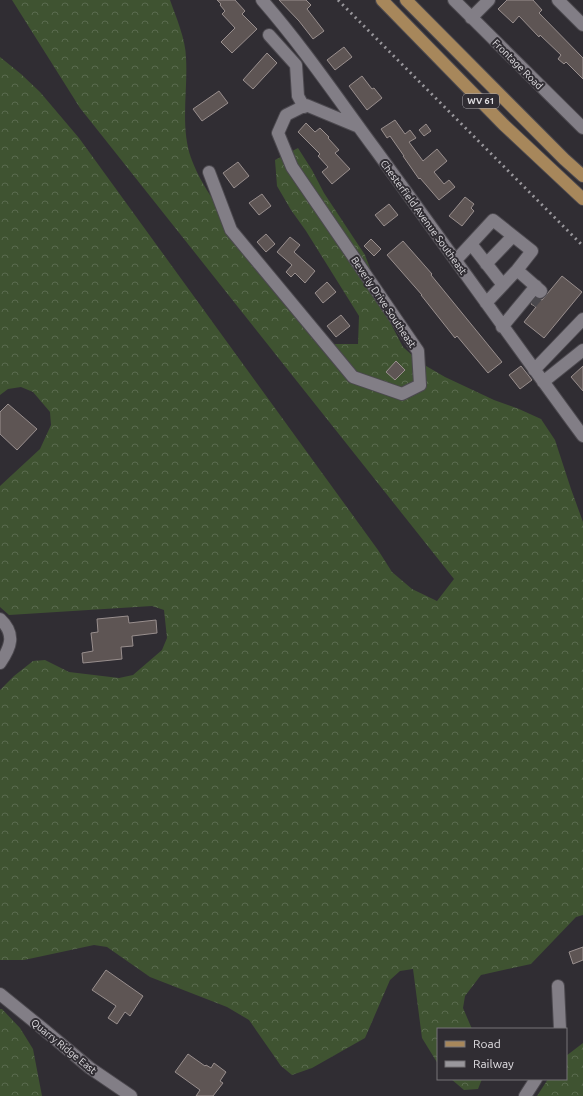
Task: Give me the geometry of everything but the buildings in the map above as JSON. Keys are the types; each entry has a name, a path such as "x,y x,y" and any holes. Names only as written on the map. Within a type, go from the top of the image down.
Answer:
{"main road":[{"name":"WV 61","path":"382,0 504,125 583,199"},
{"name":"WV 61","path":"406,0 564,159 583,176"}],"street":[{"name":"Chesterfield Avenue Southeast","path":"262,0 312,61 456,260 502,327 582,432"},
{"name":"Frontage Road","path":"454,0 583,128"},
{"path":"471,18 489,0"},
{"path":"558,0 583,25"},
{"path":"269,35 296,65 298,96 304,107 306,105 359,127"},
{"name":"Beverly Drive Southeast","path":"209,172 231,230 353,377 402,394 420,385 418,351 292,167 278,133 286,115 304,107"},
{"path":"456,260 493,220 532,251 503,286 486,303"},
{"path":"486,264 513,236"},
{"path":"471,244 503,286"},
{"path":"517,270 535,295"},
{"path":"502,327 519,307 535,295"},
{"path":"519,307 528,308 535,295"},
{"path":"534,370 583,318"},
{"path":"543,382 583,350"},
{"path":"0,619 6,624 11,640 9,650 0,663"},
{"path":"558,986 560,1028"},
{"name":"Quarry Ridge East","path":"0,994 90,1068 131,1096"},
{"path":"525,1096 535,1080"}],"green space":[{"path":"12,0 170,0 186,51 186,134 191,158 197,172 220,210 332,344 358,344 359,316 277,186 275,160 298,148 324,193 365,255 391,324 403,347 421,363 445,377 494,400 541,419 555,440 583,522 583,915 576,917 531,964 481,975 465,996 463,1008 472,1028 437,1028 437,1062 422,1038 413,969 400,971 390,980 365,1038 312,1068 292,1075 281,1066 249,1020 227,1007 150,977 107,947 94,945 24,960 0,960 0,690 14,676 33,661 45,660 69,672 119,678 133,675 162,650 167,638 164,610 152,606 9,615 0,607 0,486 40,449 51,425 50,412 33,392 21,387 8,389 0,395 0,57 40,92 79,138 378,550 392,572 412,589 437,601 454,579 80,108"},
{"path":"0,1009 2,1009 20,1028 33,1049 42,1096 0,1096"},
{"path":"583,1043 583,1096 537,1096 547,1080 567,1080 567,1055"},
{"path":"452,1080 482,1080 478,1089 464,1090"}],"tunnel":[{"path":"531,303 537,296"}],"railway":[{"path":"338,0 583,246"}]}
